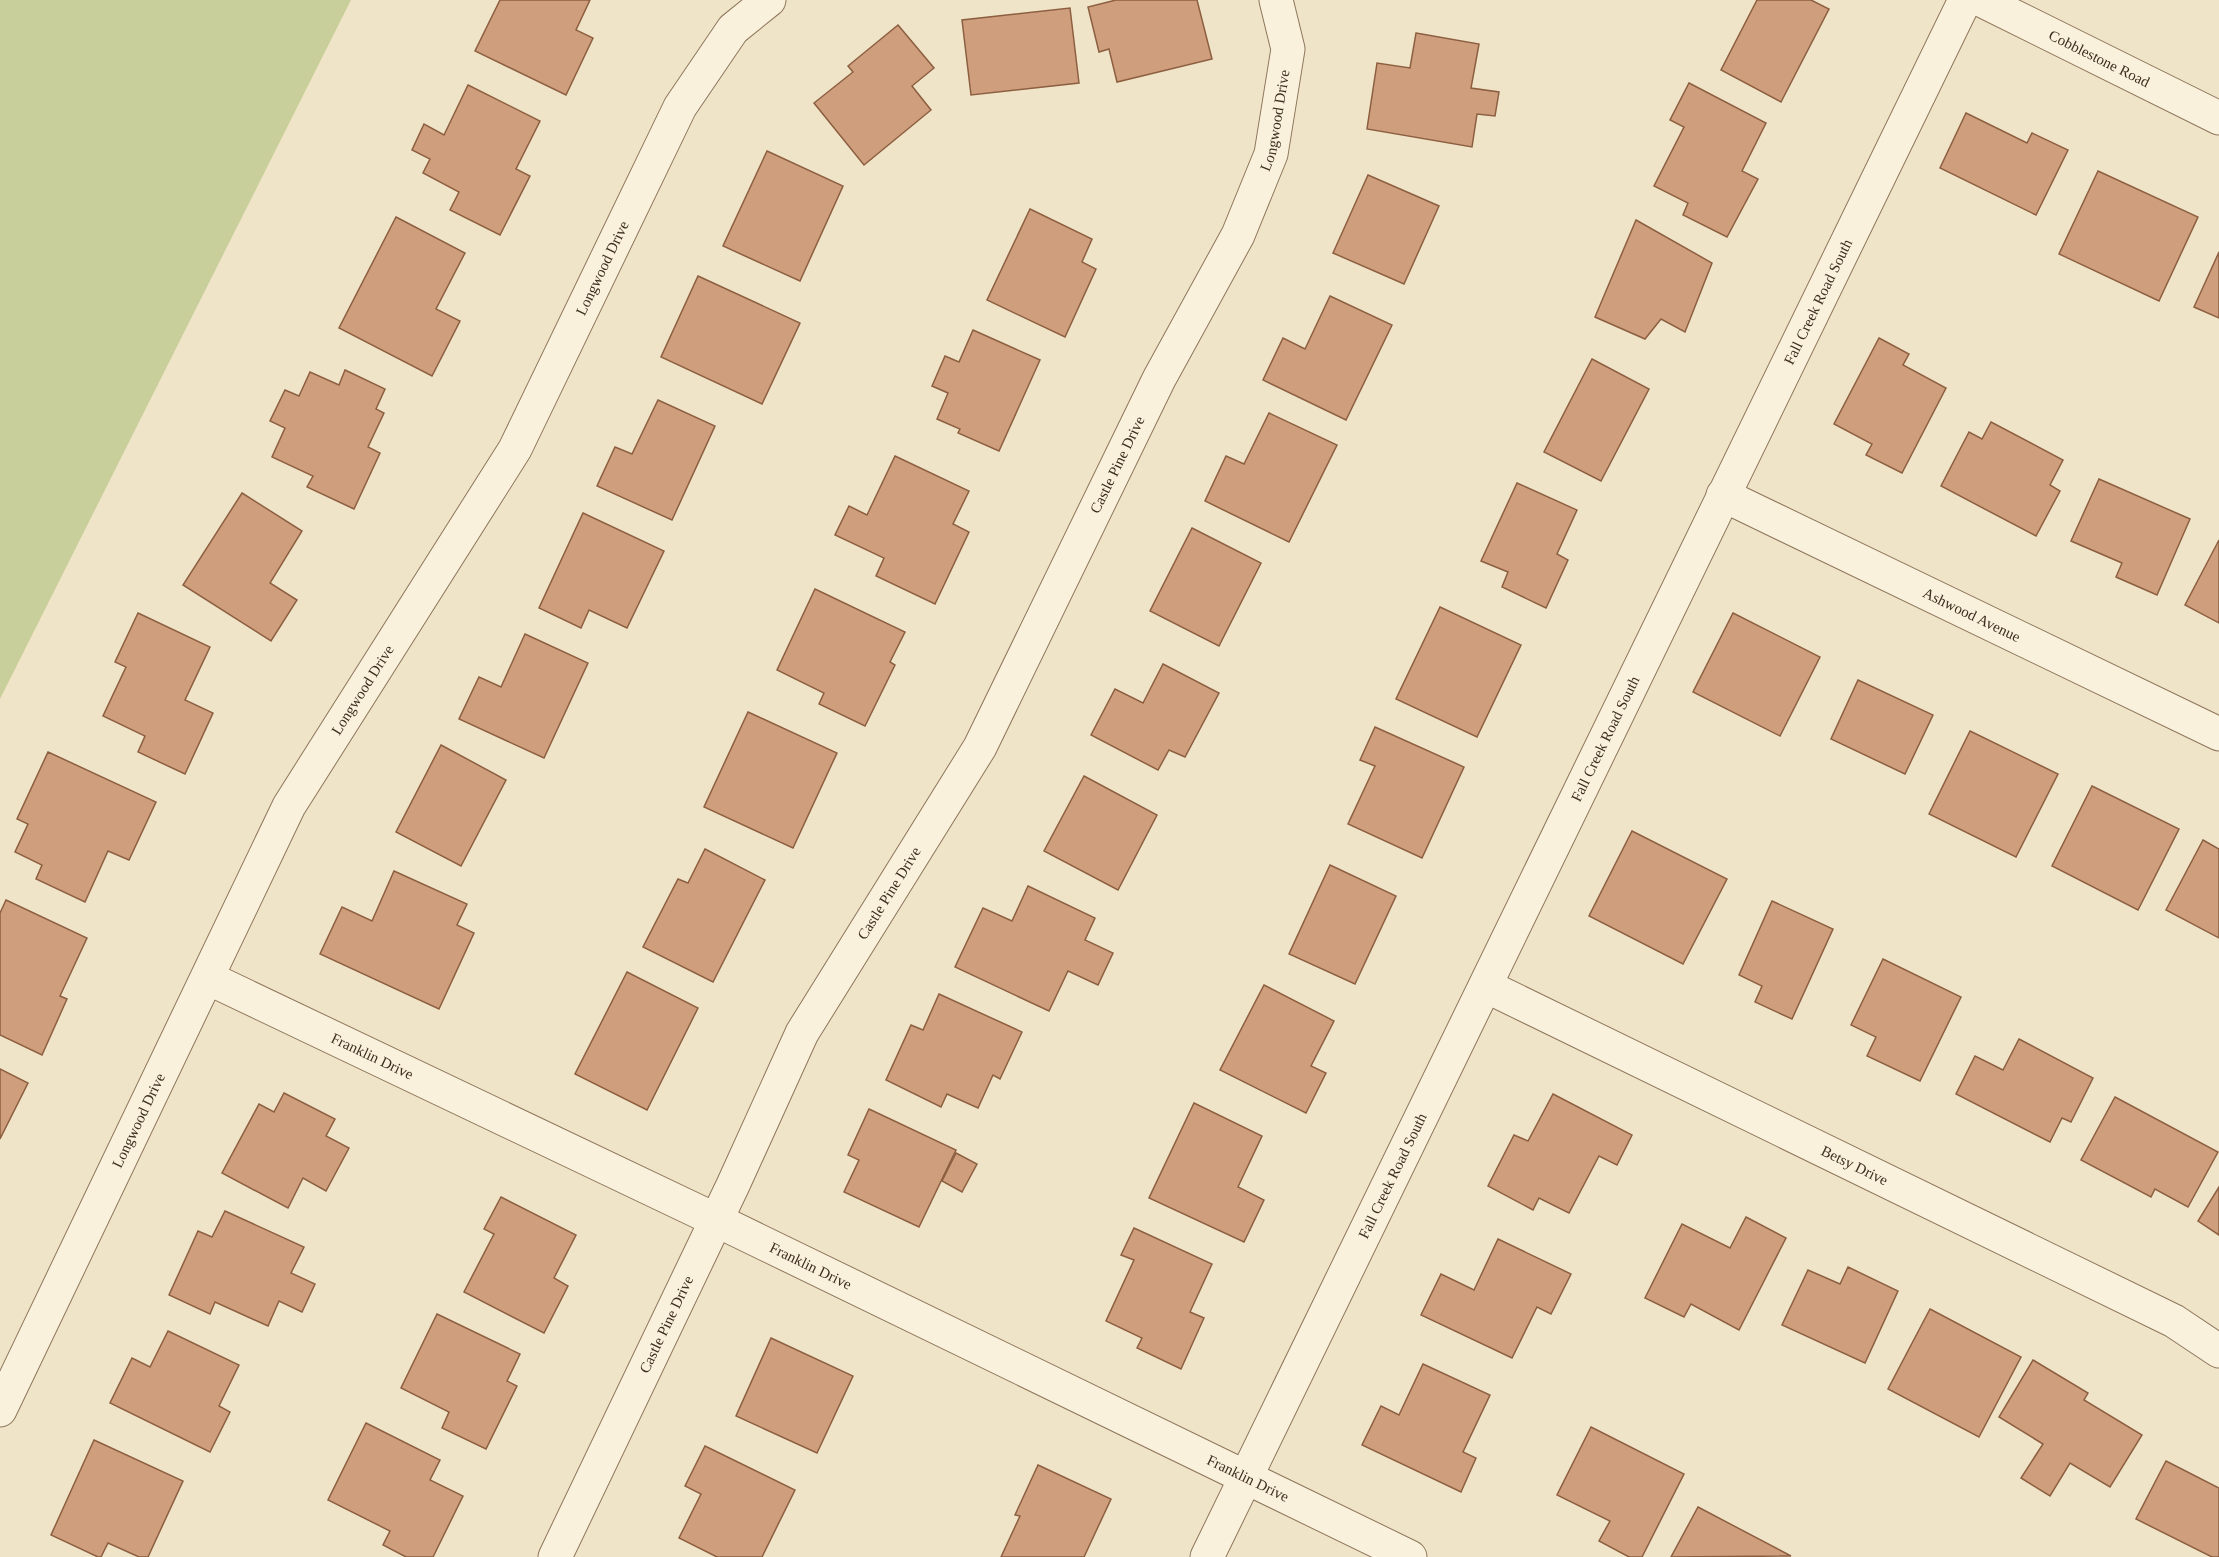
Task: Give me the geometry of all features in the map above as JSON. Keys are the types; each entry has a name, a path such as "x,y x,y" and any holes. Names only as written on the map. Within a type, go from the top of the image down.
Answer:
{"street":[{"name":"Longwood Drive","path":"0,1410 289,806 515,449 680,107 733,29 770,0"},
{"name":"Longwood Drive","path":"1238,235 1271,154 1288,49 1276,0"},
{"name":"Fall Creek Road South","path":"1207,1557 1965,0"},
{"name":"Cobblestone Road","path":"1981,0 2219,118"},
{"name":"Castle Pine Drive","path":"555,1557 716,1220 802,1033 980,747 1160,379 1238,235"},
{"name":"Ashwood Avenue","path":"1723,495 2219,734"},
{"name":"Franklin Drive","path":"208,978 716,1220 1410,1557"},
{"name":"Betsy Drive","path":"1486,986 2174,1321 2219,1351"}],"green space":[{"path":"0,0 351,0 0,699"}],"building":[{"path":"500,0 590,0 576,30 593,38 566,95 475,51"},
{"path":"1116,0 1197,0 1212,59 1117,82 1109,49 1099,52 1088,7"},
{"path":"1757,0 1811,0 1829,9 1781,102 1721,70"},
{"path":"1070,8 1079,83 971,95 962,20"},
{"path":"898,25 934,68 912,86 931,110 864,165 814,103 853,72 848,66"},
{"path":"1416,33 1479,44 1471,88 1499,92 1495,116 1477,114 1472,147 1367,129 1377,63 1410,68"},
{"path":"1689,83 1766,123 1742,171 1758,179 1727,237 1683,215 1688,203 1654,186 1684,127 1670,120"},
{"path":"468,85 540,121 516,169 530,176 500,235 450,210 459,192 423,173 430,159 412,150 424,124 444,135"},
{"path":"1966,113 2027,143 2032,133 2068,150 2036,215 1940,168"},
{"path":"767,151 843,186 800,281 723,246"},
{"path":"2098,171 2198,217 2159,301 2059,254"},
{"path":"1368,175 1439,206 1404,284 1333,253"},
{"path":"1030,209 1092,239 1082,262 1096,269 1065,337 987,300"},
{"path":"396,217 465,253 436,309 460,321 432,376 339,328"},
{"path":"1636,220 1712,263 1685,332 1661,319 1645,339 1595,317"},
{"path":"2219,252 2219,318 2194,307"},
{"path":"698,276 800,323 762,404 661,357"},
{"path":"1330,296 1392,325 1346,420 1263,380 1283,338 1305,349"},
{"path":"973,330 1040,360 999,451 958,433 960,429 937,419 948,393 932,386 945,356 959,362"},
{"path":"1879,338 1909,354 1903,365 1946,388 1902,473 1866,455 1872,444 1834,424"},
{"path":"1592,359 1649,389 1601,481 1544,452"},
{"path":"345,370 385,389 376,409 384,413 368,447 380,453 354,509 307,487 313,476 272,457 285,428 270,421 285,390 299,396 310,372 339,385"},
{"path":"658,400 715,426 672,520 597,486 615,447 632,454"},
{"path":"1269,413 1337,445 1289,542 1205,501 1226,456 1244,464"},
{"path":"1991,422 2063,460 2050,485 2060,491 2036,536 1941,486 1969,432 1982,439"},
{"path":"895,456 969,491 953,524 969,532 935,604 876,576 884,558 835,535 849,506 867,515"},
{"path":"2099,479 2190,519 2157,595 2116,577 2122,563 2071,541"},
{"path":"1517,483 1577,510 1557,554 1568,560 1546,608 1502,587 1508,572 1481,561"},
{"path":"242,493 302,531 270,583 297,600 271,641 183,585"},
{"path":"583,513 664,551 627,628 589,610 581,628 539,608"},
{"path":"1192,528 1261,563 1219,646 1150,611"},
{"path":"2219,540 2219,623 2185,605"},
{"path":"815,589 905,632 890,662 895,665 865,726 819,704 824,693 777,670"},
{"path":"1440,607 1521,645 1477,737 1396,699"},
{"path":"138,613 210,647 185,700 213,713 185,774 138,752 145,736 103,716 126,667 115,662"},
{"path":"1733,613 1820,657 1780,736 1693,692"},
{"path":"525,634 588,663 544,758 459,719 479,677 501,687"},
{"path":"1163,664 1219,693 1185,757 1169,750 1158,770 1091,735 1115,689 1143,703"},
{"path":"1858,680 1933,715 1905,774 1831,739"},
{"path":"748,712 837,753 793,848 704,807"},
{"path":"1375,727 1464,767 1422,858 1348,824 1375,766 1360,760"},
{"path":"1970,731 2058,774 2016,857 1929,814"},
{"path":"441,745 506,780 461,866 396,832"},
{"path":"48,752 156,802 129,860 108,851 85,902 36,879 42,865 15,852 28,824 17,819"},
{"path":"1084,776 1157,815 1118,890 1044,851"},
{"path":"2092,786 2179,829 2138,910 2052,866"},
{"path":"1632,831 1727,879 1683,964 1589,916"},
{"path":"2203,840 2219,849 2219,938 2166,910"},
{"path":"705,849 765,880 713,982 643,947 678,879 688,883"},
{"path":"1330,865 1396,896 1355,984 1289,954"},
{"path":"394,871 467,904 457,925 474,933 439,1009 320,954 342,907 372,921"},
{"path":"1028,886 1095,918 1085,940 1113,953 1098,985 1068,971 1049,1011 955,967 983,908 1012,921"},
{"path":"6,900 87,938 60,996 67,999 42,1055 0,1035 0,913"},
{"path":"1772,901 1833,929 1792,1019 1755,1002 1762,986 1739,975"},
{"path":"1883,959 1961,997 1920,1081 1867,1056 1876,1037 1851,1025"},
{"path":"627,972 698,1008 647,1110 575,1074"},
{"path":"1264,985 1334,1021 1311,1066 1326,1073 1306,1113 1220,1070"},
{"path":"939,994 1022,1032 1000,1079 993,1075 978,1108 947,1094 941,1107 886,1080 911,1025 923,1030"},
{"path":"2019,1039 2093,1078 2071,1122 2062,1118 2050,1142 1956,1094 1975,1056 2003,1070"},
{"path":"0,1069 28,1083 0,1139"},
{"path":"284,1093 335,1119 326,1136 349,1148 326,1191 303,1178 288,1208 222,1173 259,1104 274,1112"},
{"path":"1553,1094 1632,1135 1617,1165 1599,1156 1569,1213 1539,1198 1533,1210 1488,1186 1514,1135 1528,1141"},
{"path":"2115,1097 2218,1152 2188,1207 2155,1189 2151,1197 2081,1160"},
{"path":"1194,1103 1262,1136 1238,1187 1264,1200 1244,1242 1149,1198"},
{"path":"869,1109 956,1150 919,1227 844,1192 859,1160 848,1155"},
{"path":"956,1153 977,1164 962,1192 942,1181"},
{"path":"2219,1187 2219,1235 2198,1221"},
{"path":"501,1197 576,1235 554,1278 568,1286 544,1333 464,1292 494,1234 484,1229"},
{"path":"225,1211 304,1247 291,1273 315,1284 302,1312 279,1301 268,1326 215,1302 210,1314 169,1295 198,1231 212,1237"},
{"path":"1746,1217 1786,1238 1739,1330 1691,1304 1684,1317 1645,1298 1682,1224 1730,1248"},
{"path":"1134,1228 1212,1264 1190,1312 1204,1318 1181,1369 1137,1348 1142,1338 1106,1321 1134,1260 1121,1255"},
{"path":"1498,1239 1571,1274 1551,1314 1537,1307 1512,1358 1421,1315 1441,1274 1474,1290"},
{"path":"1848,1267 1898,1291 1865,1363 1782,1325 1808,1270 1840,1284"},
{"path":"1930,1309 2021,1357 1979,1437 1888,1389"},
{"path":"437,1314 520,1354 507,1381 517,1386 486,1449 442,1428 449,1412 401,1388"},
{"path":"168,1331 239,1365 219,1406 230,1412 210,1452 110,1403 132,1358 150,1367"},
{"path":"771,1338 853,1376 817,1453 736,1416"},
{"path":"2033,1360 2088,1393 2084,1400 2142,1435 2110,1487 2070,1463 2050,1496 2021,1478 2043,1444 1999,1417"},
{"path":"1423,1364 1490,1395 1463,1452 1476,1458 1461,1492 1362,1445 1381,1406 1399,1415"},
{"path":"366,1423 440,1460 430,1480 463,1496 433,1557 406,1557 383,1545 390,1531 328,1500"},
{"path":"1591,1427 1684,1474 1642,1557 1629,1557 1599,1541 1610,1521 1557,1495"},
{"path":"94,1440 183,1481 148,1557 139,1557 108,1543 101,1557 98,1557 51,1535"},
{"path":"705,1446 795,1490 762,1557 717,1557 679,1538 701,1494 685,1486"},
{"path":"2166,1461 2219,1488 2219,1557 2212,1557 2136,1519"},
{"path":"1038,1465 1111,1499 1084,1557 1001,1557 1020,1516 1015,1515"},
{"path":"1698,1507 1791,1556 1671,1557"}]}
